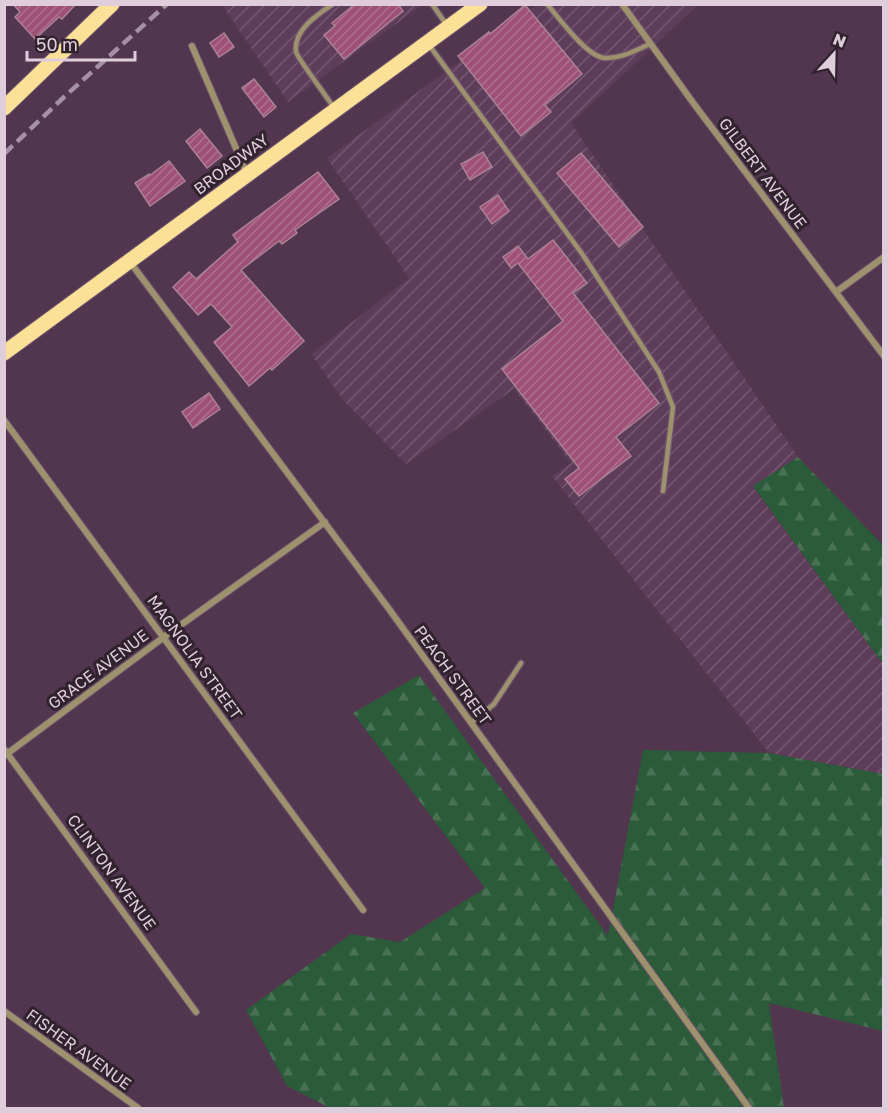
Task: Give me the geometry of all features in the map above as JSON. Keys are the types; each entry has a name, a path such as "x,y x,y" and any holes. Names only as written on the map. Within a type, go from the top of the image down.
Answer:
{"main road":[{"path":"4,108 112,4"},
{"name":"BROADWAY","path":"4,353 480,4"}],"street":[{"name":"GILBERT AVENUE","path":"622,4 884,356"},
{"path":"192,46 247,174"},
{"path":"836,292 884,257"},
{"name":"PEACH STREET","path":"130,262 325,522 749,1108"},
{"name":"MAGNOLIA STREET","path":"4,420 363,910"},
{"name":"GRACE AVENUE","path":"6,752 325,522"},
{"name":"CLINTON AVENUE","path":"6,752 196,1012"},
{"name":"FISHER AVENUE","path":"4,1011 138,1108"}],"lane":[{"path":"333,4 306,25 297,41 296,53 335,110"},
{"path":"432,4 449,27"},
{"path":"547,4 591,52 603,58 622,56 650,44"},
{"path":"427,42 583,255 659,372 673,407 663,491"},
{"path":"471,723 494,704 521,663"}],"shaded area":[{"path":"222,5 422,5 288,102"},
{"path":"537,5 698,5 571,123 798,457 753,487 883,664 883,774 769,753 552,476 571,463 514,389 406,464 343,400 311,354 409,278 327,158"}],"green space":[{"path":"798,457 883,545 883,664 753,486"},
{"path":"419,675 608,936 643,750 769,753 883,774 883,1031 769,1003 784,1108 330,1108 287,1086 246,1010 351,934 400,942 485,888 353,713"}],"building":[{"path":"13,4 76,4 62,19 59,17 35,39 15,17 20,12"},
{"path":"355,4 398,4 403,11 344,59 324,35 335,26 332,23"},
{"path":"525,5 582,74 545,105 551,112 521,136 458,56 489,32 490,34"},
{"path":"224,33 234,47 219,57 210,43"},
{"path":"254,79 276,107 264,117 242,88"},
{"path":"200,129 222,156 207,168 186,141"},
{"path":"483,152 492,167 470,180 461,164"},
{"path":"581,153 643,227 619,247 557,173"},
{"path":"169,161 185,181 150,206 135,183"},
{"path":"318,172 339,199 295,230 297,233 282,244 279,241 241,270 304,341 272,370 270,368 249,386 214,342 232,327 211,304 198,315 173,287 189,272 196,279 238,242 233,235"},
{"path":"498,195 509,211 492,224 480,207"},
{"path":"553,240 587,283 573,293 659,403 616,437 631,456 579,496 565,479 579,468 502,369 563,321 518,263 511,268 503,257 518,246 528,259"},
{"path":"209,393 220,409 193,428 182,412"}],"railway":[{"path":"4,154 167,4"}]}
